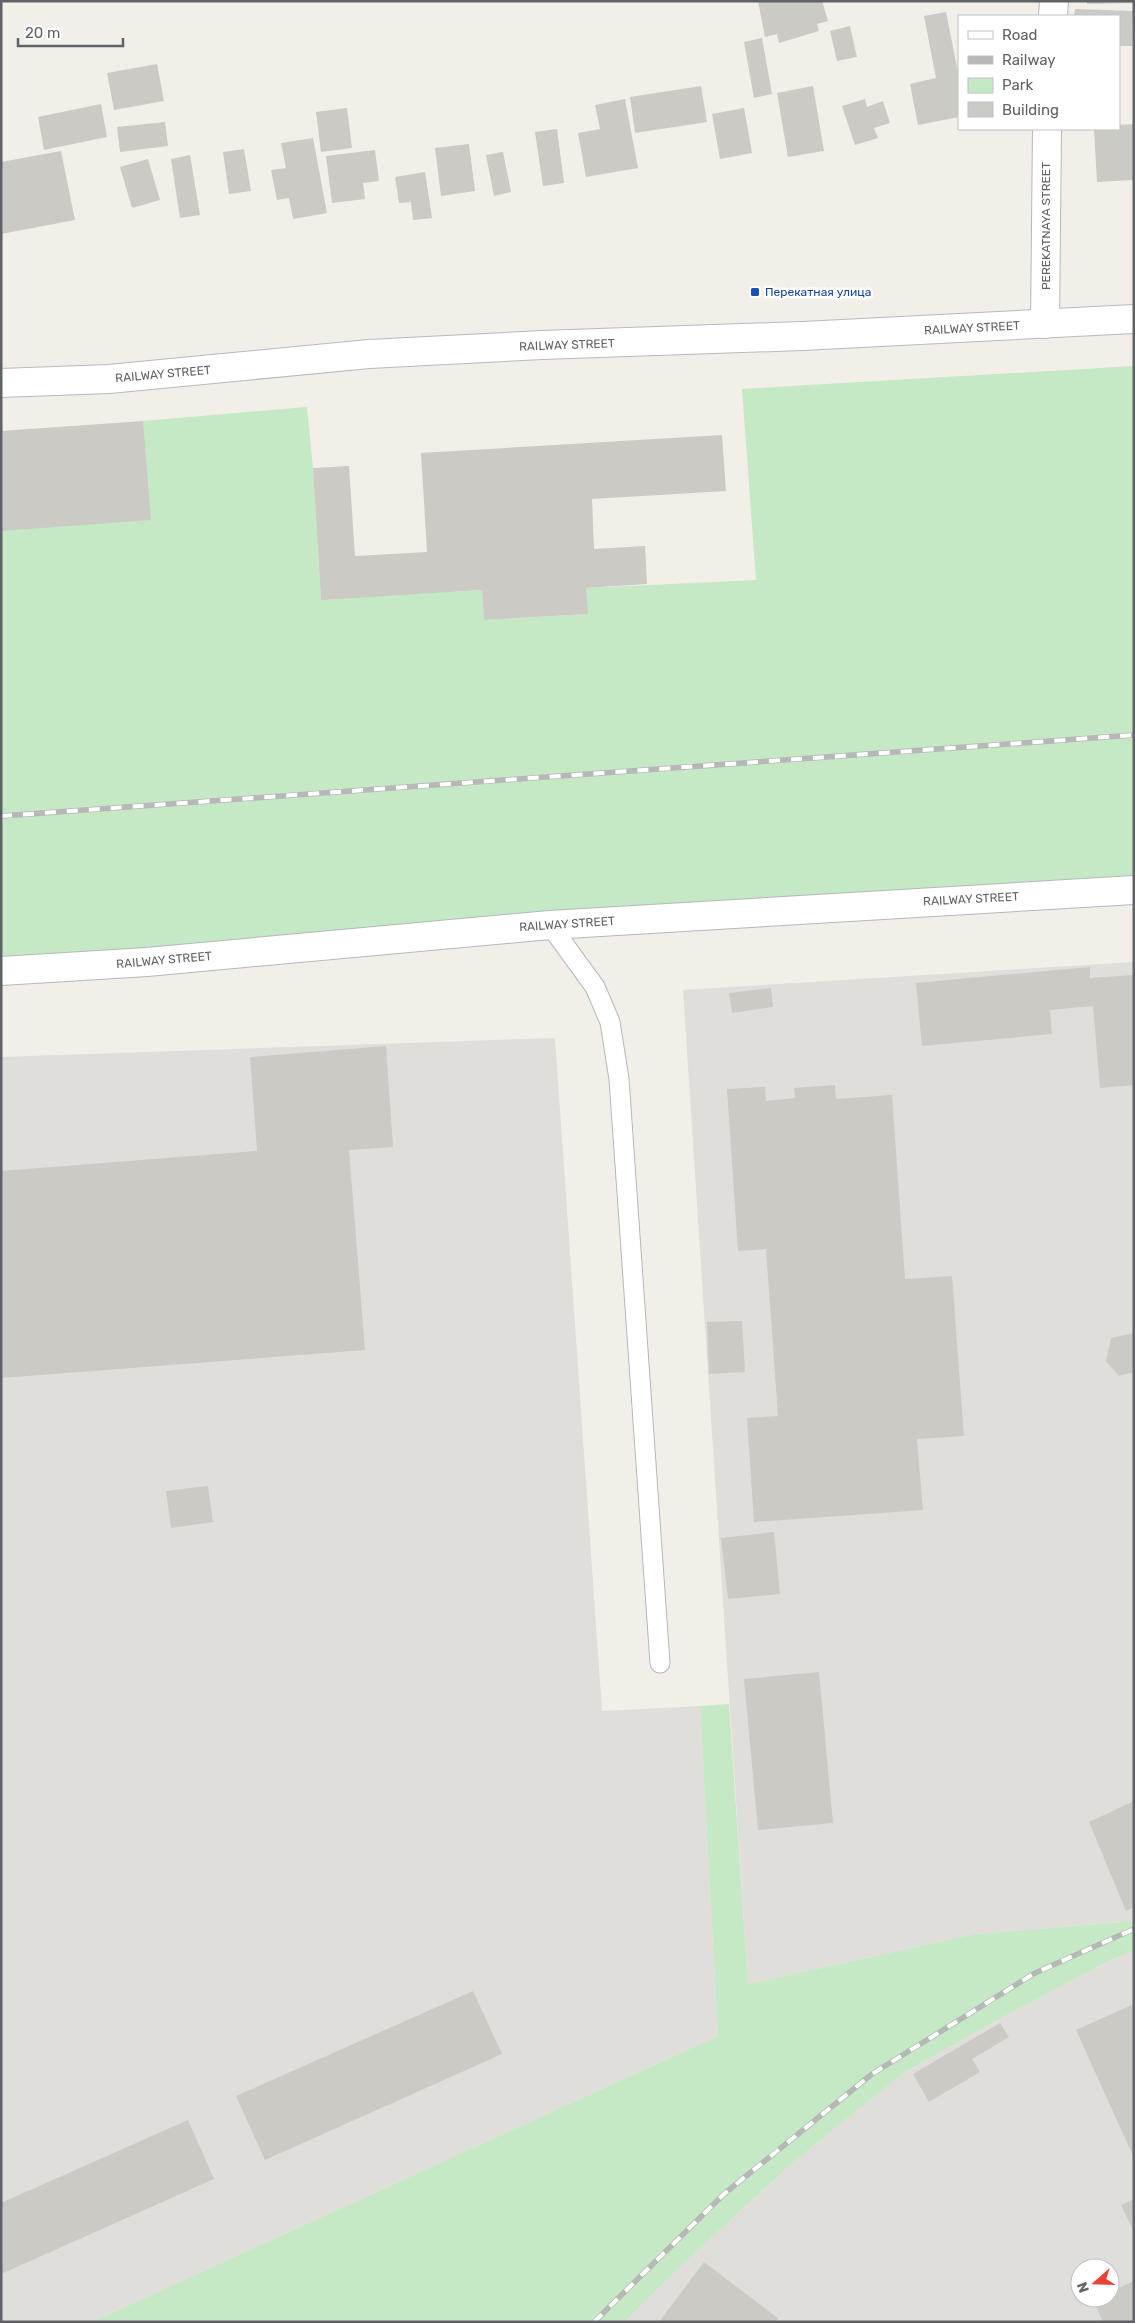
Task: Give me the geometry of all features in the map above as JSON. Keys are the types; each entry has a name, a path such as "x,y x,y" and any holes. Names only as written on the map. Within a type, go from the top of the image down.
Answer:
{"street":[{"path":"1053,15 1054,1"},
{"name":"PEREKATNAYA STREET","path":"1045,324 1047,130"},
{"name":"RAILWAY STREET","path":"1,383 109,379 378,354 1134,319"},
{"name":"RAILWAY STREET","path":"1,971 147,962 550,925 1134,890"}],"lane":[{"path":"550,925 595,987 612,1031 619,1079 660,1663"}],"shaded area":[{"path":"1134,962 1134,1921 975,1934 748,1984 683,990"},
{"path":"555,1038 602,1711 700,1706 718,2036 92,2322 1,2322 1,1057"},
{"path":"1134,1950 1134,2322 624,2322 700,2248 797,2159 902,2074 1001,2018 1105,1963"}],"green space":[{"path":"1134,366 1134,890 1,971 1,531 143,421 307,407 313,468 321,599 482,590 484,620 587,614 586,588 756,580 742,389"},
{"path":"729,1704 748,1984 975,1934 1134,1921 1134,1950 1105,1963 1001,2018 902,2074 797,2159 700,2248 624,2322 92,2322 718,2036 700,1706"}],"building":[{"path":"758,1 822,1 828,21 817,24 819,31 779,43 777,34 765,37"},
{"path":"1087,1 1134,1 1134,3 1087,4"},
{"path":"1075,9 1133,11 1132,46 1120,46 1120,15 1074,15"},
{"path":"946,12 958,72 958,117 918,125 910,84 936,78 924,16"},
{"path":"850,26 857,57 837,61 830,31"},
{"path":"762,38 772,94 754,98 744,42"},
{"path":"157,64 164,101 114,110 107,73"},
{"path":"701,86 707,122 635,133 630,97"},
{"path":"813,86 824,151 788,157 777,93"},
{"path":"625,99 638,168 586,177 578,133 600,129 595,105"},
{"path":"865,99 867,107 883,101 890,123 874,128 878,138 855,145 842,106"},
{"path":"101,104 107,137 44,150 38,117"},
{"path":"347,108 352,148 321,152 316,112"},
{"path":"744,108 752,153 720,159 712,114"},
{"path":"165,122 168,146 120,152 117,127"},
{"path":"1134,124 1134,180 1097,182 1094,130 1120,130 1120,125"},
{"path":"557,129 564,183 543,186 535,132"},
{"path":"313,138 327,213 293,219 289,198 277,200 271,170 286,168 281,143"},
{"path":"469,144 475,191 441,196 435,148"},
{"path":"244,149 251,191 229,194 223,152"},
{"path":"375,150 379,181 363,183 365,199 332,203 326,156"},
{"path":"61,151 75,220 1,234 1,162"},
{"path":"503,152 511,192 494,196 486,155"},
{"path":"190,155 200,215 180,218 171,159"},
{"path":"148,159 160,200 132,208 120,167"},
{"path":"425,172 432,218 413,220 411,202 399,203 395,177"},
{"path":"143,421 151,520 1,531 1,431"},
{"path":"722,435 726,491 592,499 594,549 645,546 647,584 586,588 588,614 484,620 482,590 321,600 313,468 349,466 355,556 427,552 421,453"},
{"path":"1090,967 1090,978 1134,975 1134,1085 1100,1088 1093,1006 1050,1010 1052,1034 922,1046 916,983"},
{"path":"771,988 773,1007 732,1013 729,993"},
{"path":"386,1046 393,1147 349,1150 365,1350 1,1378 1,1171 257,1151 250,1057"},
{"path":"835,1085 836,1099 892,1095 905,1279 952,1276 964,1436 917,1439 923,1510 754,1522 747,1418 778,1416 766,1249 738,1251 727,1089 765,1087 766,1101 795,1098 794,1088"},
{"path":"742,1321 745,1372 709,1374 707,1322"},
{"path":"1134,1333 1134,1372 1119,1376 1106,1361 1111,1338"},
{"path":"208,1486 213,1522 171,1528 166,1491"},
{"path":"774,1532 780,1594 728,1599 721,1538"},
{"path":"819,1672 833,1823 758,1830 744,1679"},
{"path":"1134,1801 1134,1907 1126,1911 1089,1822"},
{"path":"473,1991 502,2054 265,2160 236,2096"},
{"path":"1134,2004 1134,2158 1076,2030"},
{"path":"1000,2023 1009,2037 972,2059 980,2072 929,2102 913,2074"},
{"path":"188,2120 214,2179 1,2274 1,2203"},
{"path":"1134,2199 1134,2232 1121,2205"},
{"path":"704,2262 778,2318 776,2322 659,2322"},
{"path":"1134,2281 1134,2322 1103,2322 1097,2308 1120,2308 1120,2287"}],"railway":[{"path":"1,816 1134,735"},
{"path":"594,2322 724,2194 872,2074 1035,1973 1134,1929"}],"place":[{"name":"Перекатная улица","path":"755,292"}]}
